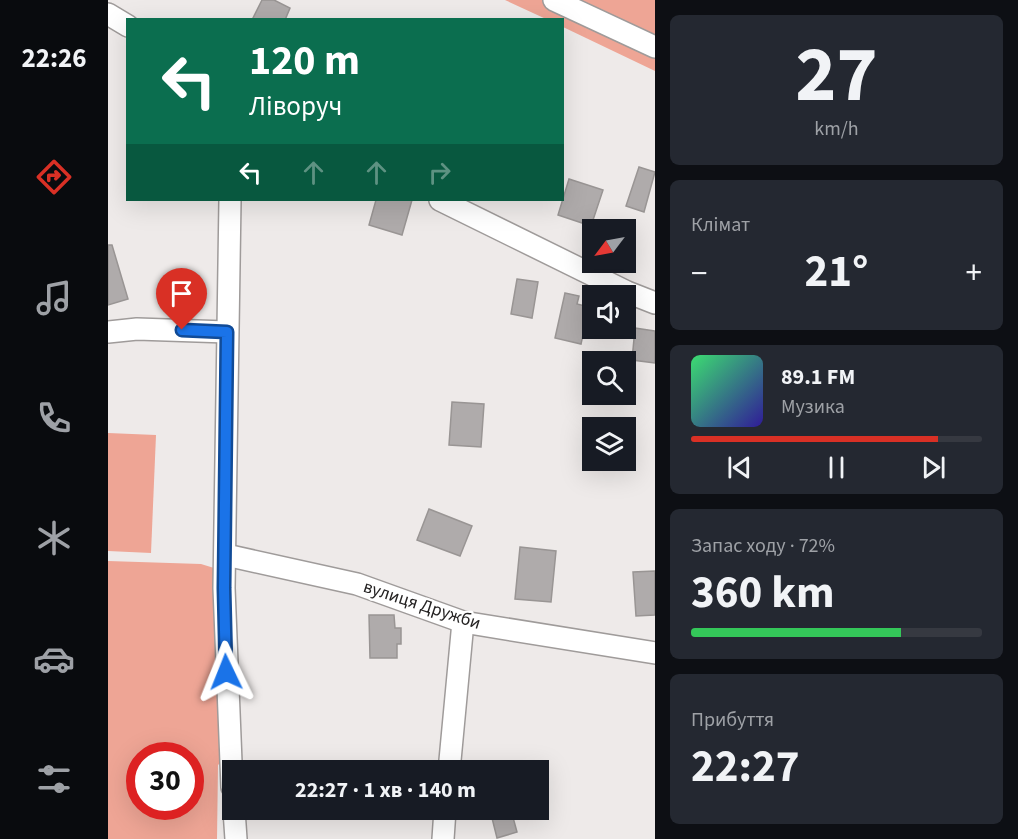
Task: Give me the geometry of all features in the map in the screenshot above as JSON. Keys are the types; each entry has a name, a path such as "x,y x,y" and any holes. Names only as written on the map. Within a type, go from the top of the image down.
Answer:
{"street":[{"path":"554,0 655,48"},
{"path":"108,14 126,25"},
{"path":"230,201 227,332 226,693 230,760"},
{"path":"442,201 627,292 655,303"},
{"path":"108,332 137,329 227,332"},
{"name":"вулиця Дружби","path":"226,555 357,584 463,622 655,653"},
{"path":"450,760 463,622"},
{"path":"235,820 236,839"},
{"path":"443,839 444,820"}],"shaded area":[{"path":"505,0 655,0 655,71 564,27 564,18 544,18"},
{"path":"108,433 156,435 151,553 108,551"},
{"path":"108,561 201,564 214,568 225,758 218,765 217,839 108,839"}],"building":[{"path":"262,0 274,0 290,8 286,18 253,18"},
{"path":"639,167 655,172 644,212 626,206"},
{"path":"569,179 603,190 593,219 582,219 582,223 558,215"},
{"path":"376,201 412,201 402,235 369,225"},
{"path":"108,245 112,245 128,299 108,305"},
{"path":"517,279 538,282 532,318 511,314"},
{"path":"565,293 579,296 577,304 582,305 581,344 555,338"},
{"path":"636,328 655,331 655,363 636,361 636,351 633,351"},
{"path":"452,402 484,404 481,447 449,445"},
{"path":"429,509 472,526 460,556 417,540"},
{"path":"520,547 556,551 551,602 515,599"},
{"path":"655,571 655,615 636,616 633,572"},
{"path":"369,615 394,615 395,628 401,628 401,644 397,644 397,658 370,658"},
{"path":"492,820 514,820 517,832 497,838"}],"route":[{"path":"182,330 227,332 224,588 226,672"}]}
